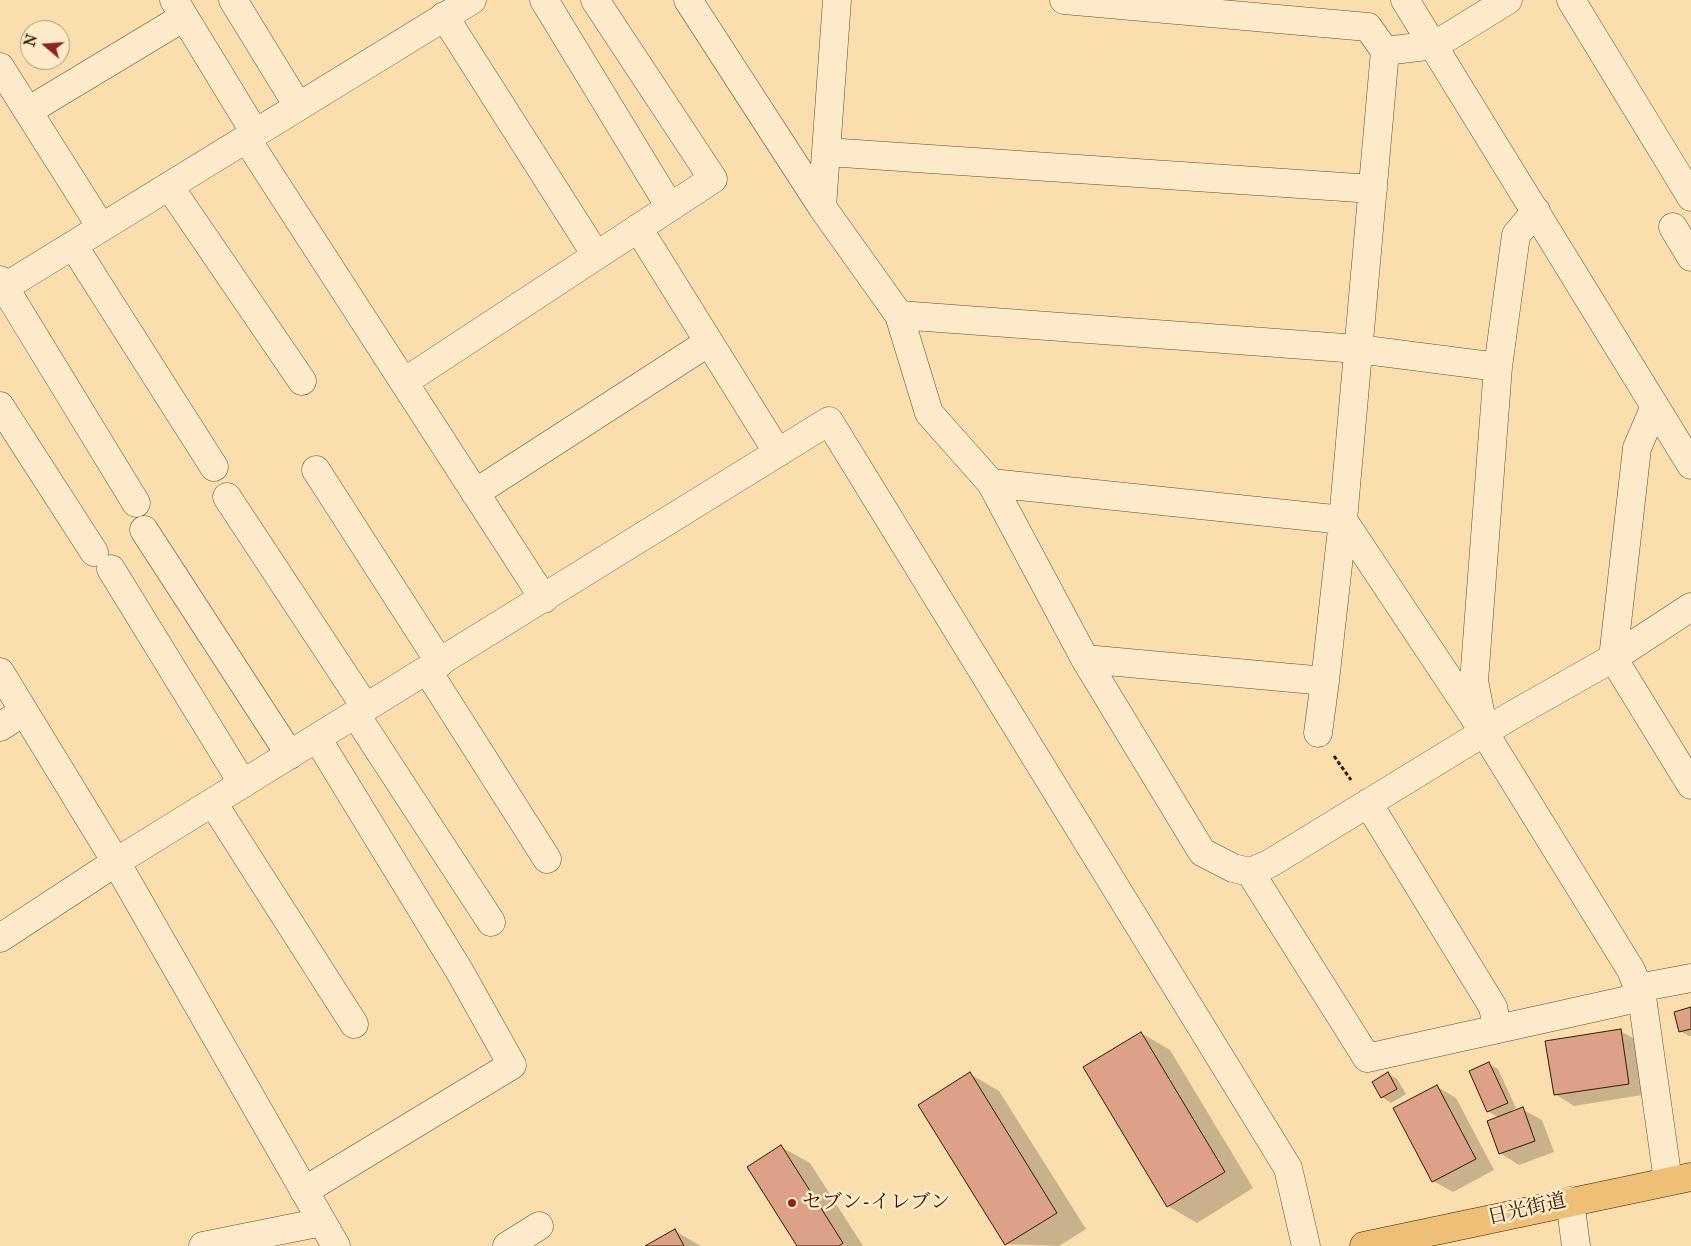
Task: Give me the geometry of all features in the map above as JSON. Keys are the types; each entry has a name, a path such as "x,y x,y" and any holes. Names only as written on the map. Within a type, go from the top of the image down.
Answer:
{"highway":[{"name":"日光街道","path":"1364,1246 1680,1179"}],"street":[{"path":"232,0 298,106"},
{"path":"544,0 670,207"},
{"path":"404,382 713,179 595,0"},
{"path":"688,0 822,207 898,315 929,413 991,483 1085,659 1202,852 1233,868 1250,872 1269,864 1484,732 1613,658 1691,606"},
{"path":"822,207 837,0"},
{"path":"1064,0 1368,27 1384,51 1343,520 1318,734"},
{"path":"1405,0 1435,45 1691,465"},
{"path":"1384,51 1435,45 1508,0"},
{"path":"1571,0 1691,197"},
{"path":"136,503 2,286 74,245 251,136 454,7 596,255"},
{"path":"28,111 180,8 251,136 404,382 544,599"},
{"path":"0,67 101,227"},
{"path":"827,152 1372,189"},
{"path":"168,186 302,381"},
{"path":"1484,732 1474,681 1498,367 1516,235 1536,211"},
{"path":"1673,226 1691,257"},
{"path":"638,228 778,453"},
{"path":"74,245 214,467"},
{"path":"898,315 1358,349 1498,367"},
{"path":"475,492 709,342"},
{"path":"0,406 103,560 243,784"},
{"path":"1655,406 1637,448 1613,658 1691,785"},
{"path":"0,938 116,862 829,421 1288,1168 1306,1246"},
{"path":"316,470 547,859"},
{"path":"991,483 1343,520"},
{"path":"227,497 491,922"},
{"path":"1343,520 1484,732 1631,970 1640,992 1680,1179"},
{"path":"144,530 290,755"},
{"path":"1085,659 1325,681"},
{"path":"0,672 116,862 336,1246"},
{"path":"0,727 24,712"},
{"path":"304,1191 512,1065 460,972 317,738"},
{"path":"213,803 354,1024"},
{"path":"1368,803 1492,1007 1497,1027"},
{"path":"1250,872 1367,1058 1691,978"},
{"path":"1570,1201 1576,1246"},
{"path":"203,1246 322,1222"},
{"path":"507,1246 539,1226"}],"path":[{"path":"1318,734 1368,803"}],"building":[{"path":"1691,1007 1691,1029 1679,1032 1674,1012"},
{"path":"1621,1029 1629,1084 1554,1095 1545,1041"},
{"path":"1141,1032 1225,1172 1167,1207 1083,1067"},
{"path":"1489,1062 1508,1103 1487,1112 1469,1071"},
{"path":"970,1072 1057,1213 1005,1245 918,1105"},
{"path":"1388,1072 1397,1089 1381,1098 1372,1082"},
{"path":"1437,1085 1476,1159 1432,1182 1393,1108"},
{"path":"1523,1107 1535,1141 1499,1154 1487,1121"},
{"path":"781,1145 843,1243 839,1246 797,1246 747,1167"},
{"path":"675,1229 684,1246 645,1246"}],"place":[{"name":"セブン-イレブン","path":"792,1203"}]}
